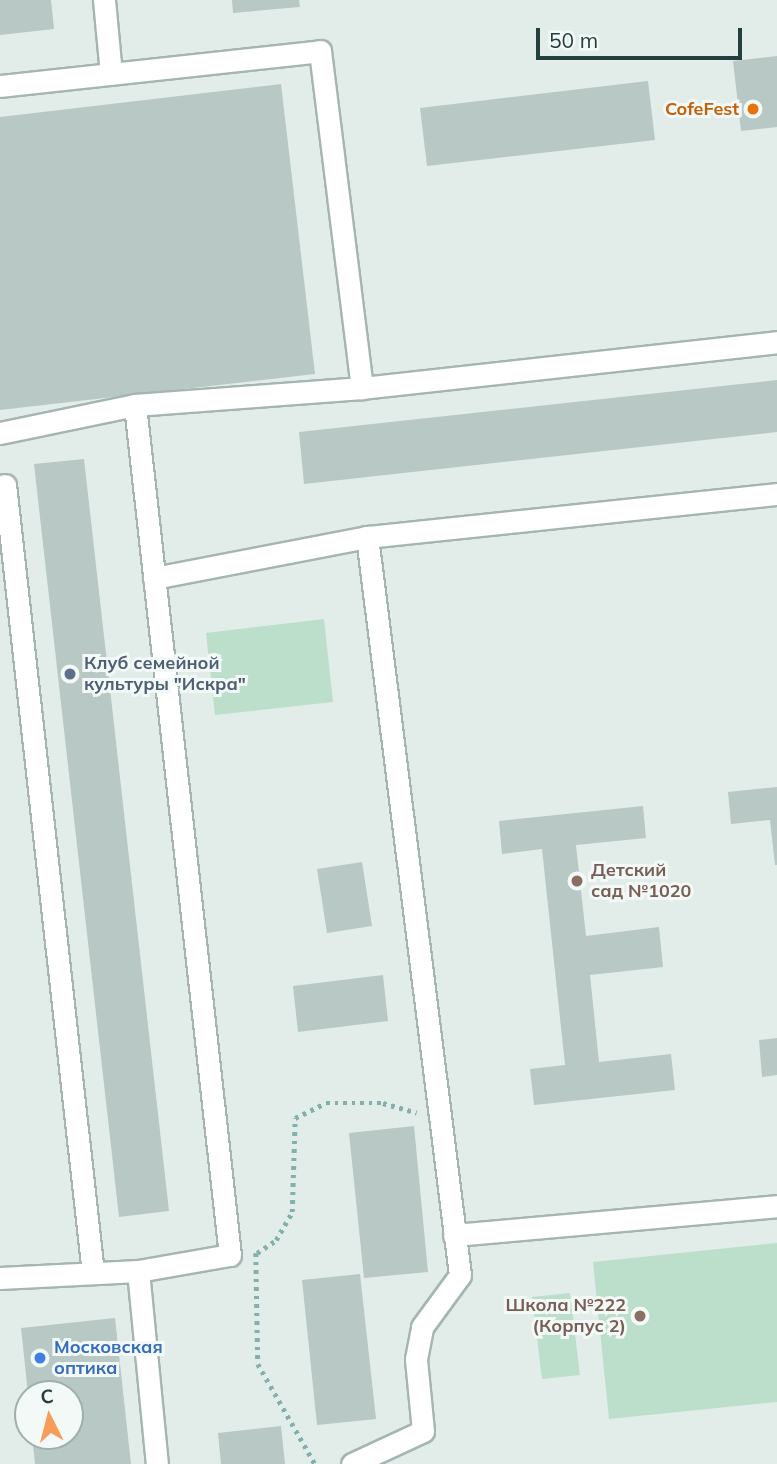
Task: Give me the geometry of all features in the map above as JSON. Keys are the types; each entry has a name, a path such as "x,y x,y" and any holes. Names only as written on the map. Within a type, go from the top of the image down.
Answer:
{"lane":[{"path":"104,0 111,74"},
{"path":"0,86 320,51 362,388"},
{"path":"0,432 135,405 362,388 777,341"},
{"path":"0,1278 138,1270 230,1255 135,405"},
{"path":"5,485 93,1273"},
{"path":"154,578 367,537 777,494"},
{"path":"352,1464 423,1431 416,1359 422,1327 460,1275 367,537"},
{"path":"454,1235 777,1206"},
{"path":"138,1270 157,1464"}],"path":[{"path":"230,1255 257,1252 276,1240 292,1212 295,1118 326,1103 383,1103 439,1125"},
{"path":"257,1252 258,1364 315,1464"}],"green space":[{"path":"324,619 333,702 215,715 206,633"},
{"path":"777,1243 777,1402 609,1419 593,1262"},
{"path":"570,1293 580,1375 542,1379 532,1297"}],"building":[{"path":"0,0 51,0 54,29 0,35"},
{"path":"232,0 299,0 300,7 233,13"},
{"path":"777,56 777,127 741,131 733,61"},
{"path":"648,81 655,140 427,166 420,108"},
{"path":"281,84 315,374 0,410 0,117"},
{"path":"777,380 777,432 304,484 299,432"},
{"path":"84,459 169,1211 119,1217 34,464"},
{"path":"777,787 775,865 770,820 731,824 728,792"},
{"path":"643,806 646,838 576,845 586,936 659,927 663,967 590,975 599,1062 671,1054 675,1090 534,1105 530,1069 565,1065 542,849 502,854 499,821"},
{"path":"362,862 372,926 327,933 317,869"},
{"path":"383,975 388,1021 298,1032 293,986"},
{"path":"777,1038 777,1075 762,1077 759,1040"},
{"path":"414,1126 428,1272 364,1278 349,1133"},
{"path":"360,1274 376,1419 317,1425 302,1280"},
{"path":"115,1318 131,1464 35,1464 34,1450 84,1450 84,1380 27,1380 21,1328"},
{"path":"281,1426 285,1464 221,1464 218,1433"}],"place":[{"name":"CofeFest","path":"753,109"},
{"name":"Клуб семейной культуры \"Искра\"","path":"70,674"},
{"name":"Детский сад №1020","path":"577,881"},
{"name":"Школа №222 (Корпус 2)","path":"640,1316"},
{"name":"Московская оптика","path":"40,1358"}]}
